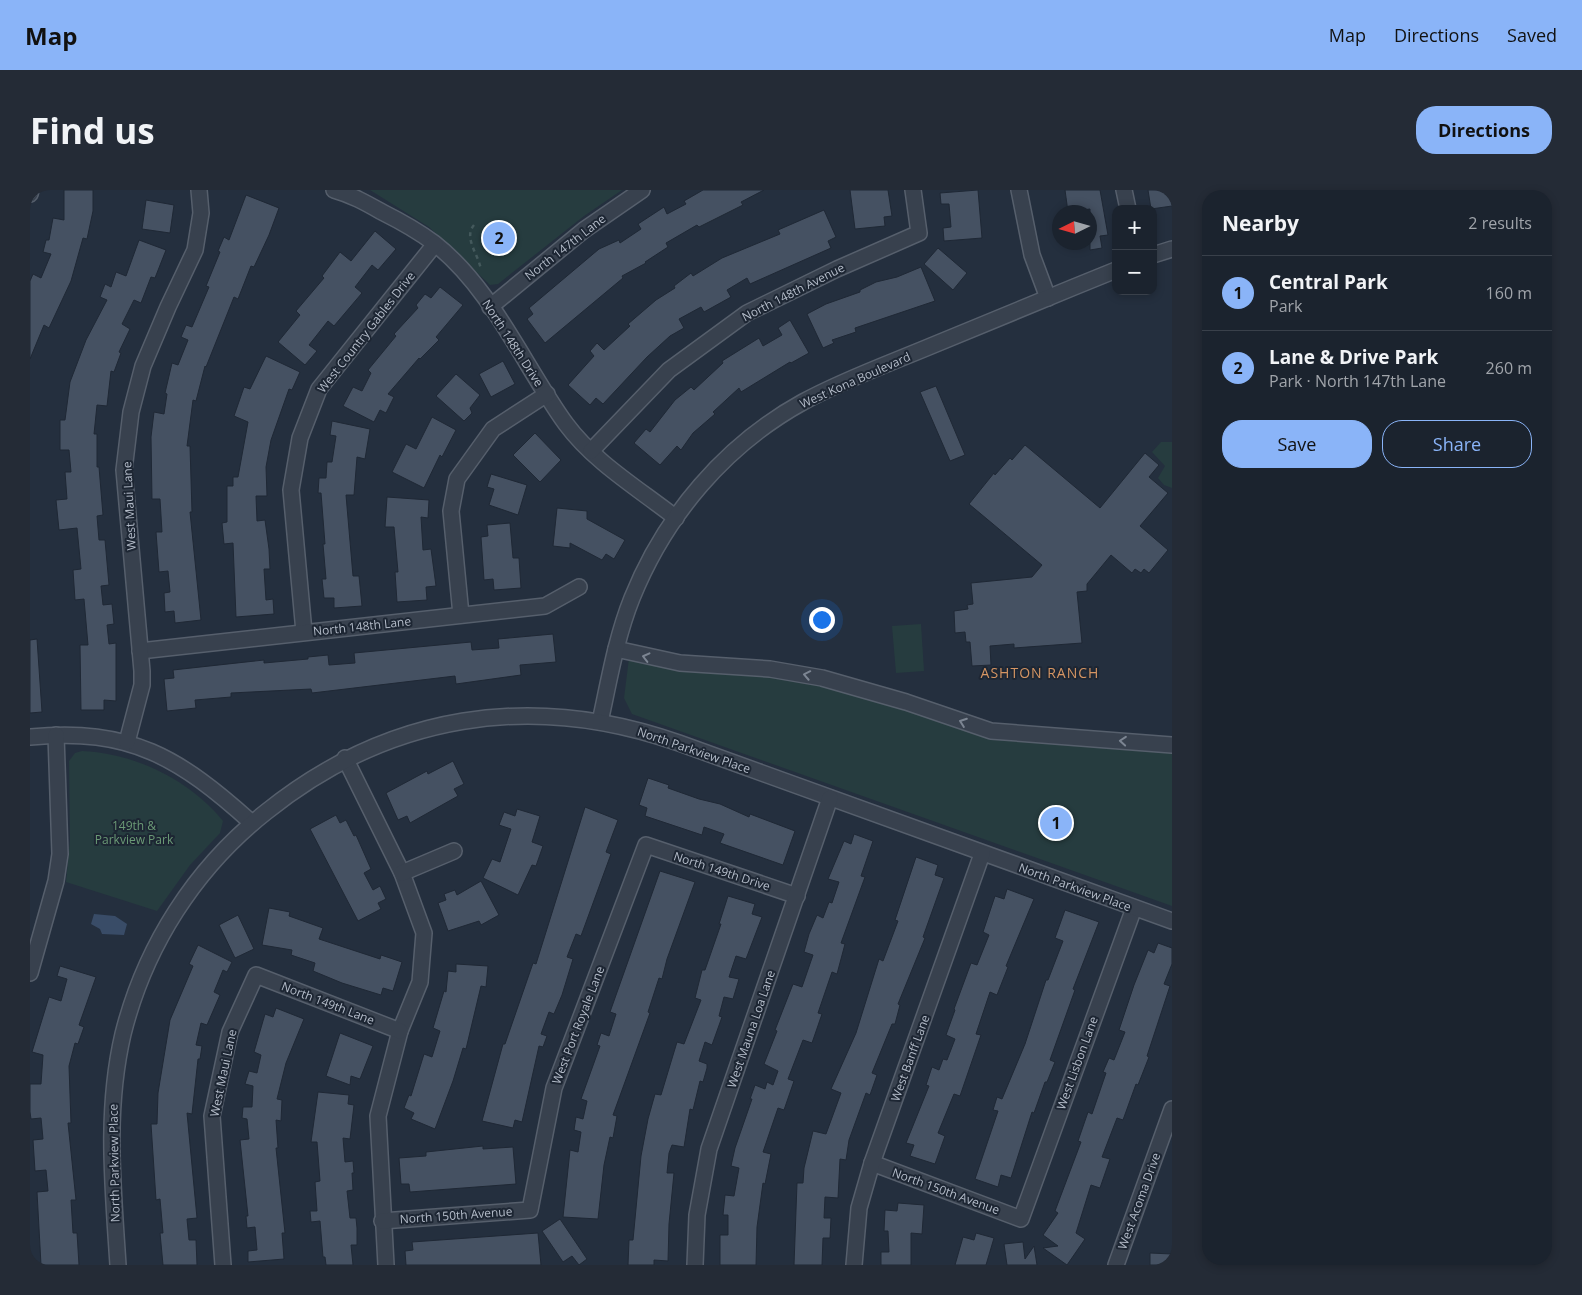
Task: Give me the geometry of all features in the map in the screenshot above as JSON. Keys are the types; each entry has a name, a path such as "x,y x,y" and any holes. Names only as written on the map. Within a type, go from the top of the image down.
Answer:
{"street":[{"path":"30,194 31,190"},
{"name":"West Maui Lane","path":"127,742 142,685 124,470 130,412 143,366 195,250 201,213 200,190"},
{"name":"North 148th Drive","path":"334,190 350,192 410,226 435,244 476,287 567,425 590,451 676,518"},
{"name":"North 147th Lane","path":"490,307 584,230 642,190"},
{"name":"North 148th Avenue","path":"590,451 669,370 747,314 837,269 919,234 913,190"},
{"path":"1019,190 1032,254 1048,298"},
{"path":"1124,190 1127,205"},
{"name":"West Country Gables Drive","path":"304,632 290,490 300,438 319,389 435,244"},
{"path":"1157,254 1172,249"},
{"name":"West Kona Boulevard","path":"600,722 616,649 626,614 642,577 676,518 704,481 735,450 766,426 802,403 851,380 1112,272"},
{"path":"461,615 451,511 456,479 492,429 547,394"},
{"name":"North 148th Lane","path":"140,650 545,606 579,587"},
{"path":"616,649 680,663 770,669 822,678 916,705 991,731 1172,745"},
{"name":"North Parkview Place","path":"118,1265 111,1118 116,1073 124,1032 144,970 168,922 204,871 235,837 292,790 345,758 401,736 470,720 543,716 600,722 663,738 1172,921"},
{"path":"30,737 84,734 127,742 170,760 188,770 252,822"},
{"path":"30,973 56,881 60,854 56,735"},
{"path":"345,758 402,873 424,933 420,982 400,1031 378,1116 382,1221 386,1265"},
{"name":"West Mauna Loa Lane","path":"694,1265 697,1214 709,1149 830,798"},
{"name":"North 149th Drive","path":"646,846 797,896"},
{"name":"West Port Royale Lane","path":"530,1210 554,1088 646,846"},
{"path":"402,873 454,851"},
{"name":"West Banff Lane","path":"854,1265 859,1208 872,1163 982,854"},
{"name":"West Lisbon Lane","path":"1021,1219 1134,908"},
{"name":"West Maui Lane","path":"224,1265 212,1116 230,1032 256,975"},
{"name":"North 149th Lane","path":"256,975 400,1031"},
{"name":"West Acoma Drive","path":"1116,1265 1172,1109"},
{"name":"North 150th Avenue","path":"872,1163 1021,1219"},
{"name":"North 150th Avenue","path":"382,1221 530,1210"}],"path":[{"path":"474,225 470,229 470,239 478,256 481,273 476,287"}],"green space":[{"path":"370,190 622,190 584,216 498,284 490,285 429,227"},
{"path":"1161,442 1172,442 1172,488 1164,485 1158,478 1165,466 1152,452"},
{"path":"921,624 924,671 896,673 892,626"},
{"path":"629,658 692,672 778,677 831,688 918,713 1172,751 1172,906 632,714 624,698"},
{"name":"149th & Parkview Park","path":"82,751 121,757 160,771 194,793 210,806 223,821 220,833 190,865 157,911 66,882 70,840 69,761 75,753"}],"water":[{"path":"94,914 115,916 127,924 124,935 102,934 100,929 91,924"}],"building":[{"path":"64,190 93,190 93,211 87,239 83,238 71,281 49,328 44,325 30,359 30,281 33,274 41,278 51,254 43,252 46,240 49,240 53,218 64,220"},
{"path":"703,190 764,190 741,202 743,205 699,227 697,225 666,243 668,247 646,263 622,276 623,278 545,343 527,319 533,314 529,308 599,249 619,240 620,243 641,229 638,224 664,207 667,214 686,204 684,201"},
{"path":"850,190 888,190 892,216 884,217 885,226 855,229"},
{"path":"978,190 982,238 944,241 943,228 951,227 949,204 941,204 940,193"},
{"path":"1065,190 1100,190 1108,235 1100,236 1102,248 1097,249 1097,205 1067,205"},
{"path":"1148,190 1172,190 1172,206 1157,208 1157,205 1150,205"},
{"path":"246,195 279,208 269,235 254,267 251,266 238,299 234,297 205,366 196,401 193,400 187,446 190,446 192,512 190,512 201,620 175,623 174,611 165,612 164,593 170,592 168,571 159,572 156,532 162,532 160,499 152,499 151,437 154,412 164,414 167,394 165,393 172,363 178,365 188,340 181,337 186,325 192,327 209,287 206,286 220,252 218,251 224,237 229,240"},
{"path":"146,200 174,205 170,233 142,229"},
{"path":"824,210 836,237 828,241 831,248 750,284 747,278 727,290 731,297 704,312 701,307 679,319 684,328 670,336 647,357 603,404 596,398 590,405 568,385 594,356 590,351 597,343 604,350 630,326 628,324 656,300 675,288 674,286 691,273 693,276 722,258 780,234 778,230"},
{"path":"375,231 396,249 378,270 372,265 355,287 362,293 334,326 328,321 309,345 317,351 305,365 278,342 300,315 296,311 324,278 322,276 340,252 351,261"},
{"path":"139,240 166,250 155,278 151,277 141,303 134,300 122,324 130,329 119,352 121,353 114,372 111,371 107,406 97,405 94,434 97,434 97,467 99,467 103,515 97,516 99,540 105,540 109,585 101,586 103,605 112,604 114,624 107,625 109,644 116,643 116,701 104,700 104,710 81,710 80,645 88,645 84,599 75,600 73,570 81,569 77,528 59,530 56,500 67,499 65,472 71,472 69,450 60,450 60,420 65,420 70,382 86,340 107,300 100,297 105,284 111,287 116,272 126,276"},
{"path":"938,248 967,273 953,290 924,264"},
{"path":"921,267 935,301 855,328 856,332 832,340 834,343 823,348 807,314 826,304 860,292 860,290 876,282 897,277"},
{"path":"440,287 463,305 436,337 439,340 419,358 388,394 394,397 386,413 380,410 374,422 343,406 353,387 362,391 371,373 368,370 396,336 394,334 418,308 416,305 425,294 431,298"},
{"path":"790,320 809,353 790,362 741,392 739,388 713,412 715,414 693,433 681,450 677,446 660,465 634,443 646,429 650,432 675,400 691,387 694,390 723,363 722,361 759,338 763,346 782,335 778,328"},
{"path":"266,356 300,372 292,390 289,389 271,440 266,467 267,496 256,496 257,521 265,520 269,549 270,569 264,569 266,600 273,599 274,614 236,617 233,543 224,544 222,523 227,522 227,486 233,486 233,477 238,477 248,422 234,416 244,387 250,389"},
{"path":"503,361 515,384 491,397 479,374"},
{"path":"456,374 480,395 470,408 472,413 464,421 436,396"},
{"path":"936,386 965,455 950,461 920,392"},
{"path":"432,417 456,430 442,457 440,455 424,488 392,472 406,444 416,449"},
{"path":"332,421 370,429 365,459 357,457 354,495 346,495 353,576 359,576 362,606 334,608 334,598 324,598 322,579 326,579 323,544 325,544 321,493 318,493 319,478 326,478 327,462 332,462 336,436 330,435"},
{"path":"535,433 561,460 540,482 513,455"},
{"path":"1025,445 1100,508 1145,453 1159,465 1149,477 1168,493 1140,526 1168,550 1149,573 1144,569 1141,573 1135,569 1132,573 1111,555 1087,584 1087,591 1077,592 1082,643 1014,648 1014,644 990,646 991,665 972,666 970,642 966,642 965,632 955,633 954,611 968,609 967,605 973,604 971,583 1032,577 1042,565 969,504 994,473 995,475 1010,458 1012,460"},
{"path":"491,474 527,485 518,515 489,505 494,489 487,487"},
{"path":"387,497 429,500 428,518 421,517 423,550 431,549 436,586 426,587 427,600 397,602 395,572 398,572 394,527 385,527"},
{"path":"557,508 587,511 587,519 625,540 614,559 606,554 602,560 570,543 570,548 553,546"},
{"path":"510,523 513,558 519,558 521,588 494,590 493,579 484,580 481,537 488,536 487,525"},
{"path":"553,634 556,662 520,665 521,675 456,684 455,676 312,693 311,689 231,693 231,697 195,700 196,708 167,711 164,679 174,678 173,670 264,660 264,663 308,659 308,657 328,655 329,665 355,663 354,653 471,642 472,650 499,648 498,639"},
{"path":"37,639 42,712 30,713 30,640"},
{"path":"453,761 464,784 454,789 458,796 410,823 407,816 398,820 386,793 427,771 428,774"},
{"path":"648,778 669,785 668,788 720,804 749,817 750,814 795,831 783,865 720,843 724,834 704,827 702,835 645,816 647,808 639,805"},
{"path":"585,807 618,820 606,852 611,854 581,936 576,934 567,957 573,959 562,995 554,1014 549,1012 541,1034 547,1036 543,1047 539,1046 522,1122 515,1120 513,1128 482,1121 503,1044 505,1044 533,963 536,964"},
{"path":"517,809 540,816 532,842 543,846 536,866 532,865 518,895 483,878 492,859 500,862 511,829 499,825 504,812 515,816"},
{"path":"336,815 340,823 346,820 354,836 356,835 371,869 364,873 373,890 380,886 386,899 378,903 381,909 358,921 310,829"},
{"path":"854,834 873,841 861,876 865,877 841,943 845,944 837,974 832,972 818,1013 822,1014 812,1043 803,1040 788,1079 794,1081 784,1110 778,1108 763,1152 771,1154 765,1184 763,1183 757,1227 756,1265 720,1265 720,1235 728,1235 728,1215 723,1215 725,1195 734,1196 739,1168 731,1166 735,1148 752,1099 750,1099 755,1085 765,1089 767,1082 773,1085 778,1071 764,1064 793,984 802,987 813,955 804,952 817,915 823,918 829,902 832,903 839,882 828,879 844,841 851,844"},
{"path":"916,857 938,865 935,875 944,878 923,937 925,938 898,1004 900,1005 895,1024 892,1024 872,1073 877,1075 870,1095 866,1093 849,1140 846,1160 840,1159 838,1198 825,1197 824,1218 831,1218 830,1238 823,1238 822,1265 794,1265 797,1183 803,1183 804,1168 813,1131 826,1134 841,1093 831,1089 856,1033 879,959 883,961 898,921 895,920"},
{"path":"660,871 695,882 667,959 662,979 659,978 648,1012 650,1013 613,1115 617,1116 613,1138 610,1137 604,1165 598,1219 563,1217 570,1150 578,1152 581,1132 574,1130 576,1117 583,1119 587,1101 581,1099 600,1046 597,1045 601,1033 609,1036 616,1014 610,1012"},
{"path":"481,881 499,915 481,925 479,921 448,931 438,903 446,900 444,894 455,890 457,895"},
{"path":"1007,889 1034,899 1006,966 1008,967 997,995 990,992 976,1034 981,1035 960,1096 954,1094 938,1133 945,1136 935,1164 910,1156 914,1145 906,1143 929,1086 926,1085 932,1067 939,1070 943,1059 947,1060 955,1039 946,1035 971,963 977,965 989,935 983,932 995,896 1004,899"},
{"path":"728,896 755,904 752,914 762,917 746,959 736,956 729,977 739,979 733,999 724,997 719,1016 722,1017 712,1045 705,1042 699,1061 707,1064 707,1068 703,1082 700,1081 693,1110 690,1109 684,1147 672,1145 669,1153 667,1173 674,1173 669,1224 668,1261 654,1260 654,1265 628,1265 629,1240 633,1240 641,1156 648,1119 655,1094 661,1095 677,1042 684,1044 701,1000 695,998 702,970 705,970 721,924 719,924"},
{"path":"269,908 290,912 289,916 323,928 319,939 380,959 381,955 402,962 393,991 383,988 381,995 342,983 313,971 315,963 291,955 292,950 262,945"},
{"path":"1065,910 1099,922 1073,989 1075,990 1050,1060 1055,1062 1047,1082 1045,1082 1034,1113 1032,1112 1011,1178 1001,1175 998,1187 975,1179 998,1111 993,1110 997,1097 1002,1099 1025,1044 1046,980 1048,980 1063,941 1055,938"},
{"path":"238,915 254,949 235,958 219,925"},
{"path":"1158,943 1172,948 1172,964 1164,984 1170,986 1147,1056 1149,1057 1138,1085 1136,1084 1123,1120 1117,1118 1102,1157 1110,1159 1100,1188 1091,1185 1076,1233 1085,1239 1067,1265 1043,1248 1058,1246 1043,1235 1058,1213 1055,1211 1081,1142 1078,1141 1088,1112 1092,1114 1106,1073 1103,1072 1109,1058 1114,1060 1125,1032 1119,1030 1134,985 1148,950 1154,953"},
{"path":"198,945 232,962 227,972 223,970 214,992 220,995 207,1025 201,1023 196,1045 202,1046 200,1059 198,1059 192,1114 187,1113 197,1218 187,1219 189,1240 196,1240 197,1265 163,1265 160,1233 163,1233 160,1199 156,1200 151,1124 157,1124 158,1093 170,1020 193,966 189,964"},
{"path":"456,964 488,966 486,987 481,986 466,1049 463,1048 435,1129 411,1119 414,1113 404,1108 409,1095 411,1096 424,1054 432,1057 440,1031 433,1028 444,991 446,992 448,971 456,972"},
{"path":"60,966 96,977 79,1025 84,1027 78,1044 75,1043 69,1066 71,1123 68,1123 76,1200 71,1200 73,1233 77,1233 79,1265 41,1265 37,1192 48,1191 46,1170 35,1171 33,1140 43,1139 41,1118 31,1119 30,1084 41,1084 43,1055 32,1052 49,997 61,1001 67,979 57,976"},
{"path":"276,1008 304,1019 286,1063 277,1099 282,1100 281,1121 276,1120 278,1148 276,1148 285,1233 282,1233 284,1259 248,1262 248,1251 257,1250 255,1227 247,1228 246,1216 248,1216 240,1140 249,1139 247,1119 242,1118 243,1107 252,1107 253,1086 245,1084 249,1071 257,1073 261,1055 254,1052 265,1014 273,1017"},
{"path":"340,1033 373,1046 360,1079 351,1076 350,1085 326,1076"},
{"path":"318,1092 349,1095 348,1104 354,1105 350,1139 343,1138 345,1162 353,1161 354,1173 352,1173 353,1190 347,1191 350,1218 356,1218 357,1228 357,1245 351,1245 353,1265 326,1265 325,1257 323,1257 320,1221 311,1222 310,1211 317,1211 315,1182 320,1181 317,1142 311,1142"},
{"path":"483,1146 483,1149 513,1147 516,1184 410,1192 409,1184 401,1184 399,1158 426,1156 426,1152"},
{"path":"898,1203 924,1205 922,1234 911,1233 911,1265 881,1265 881,1252 889,1252 888,1231 884,1231 885,1210 897,1211"},
{"path":"560,1219 587,1259 579,1265 572,1256 563,1262 542,1231"},
{"path":"538,1233 541,1265 406,1265 405,1251 413,1250 412,1242"},
{"path":"976,1233 994,1238 986,1265 955,1265 963,1237 974,1240"},
{"path":"1023,1242 1025,1259 1034,1246 1037,1265 1007,1265 1004,1244"},
{"path":"1150,1253 1172,1254 1172,1265 1150,1265"}],"place":[{"name":"Lane & Drive Park","path":"499,238"},
{"name":"Central Park","path":"1056,823"}],"district":[{"name":"ASHTON RANCH","path":"1040,672"}]}
